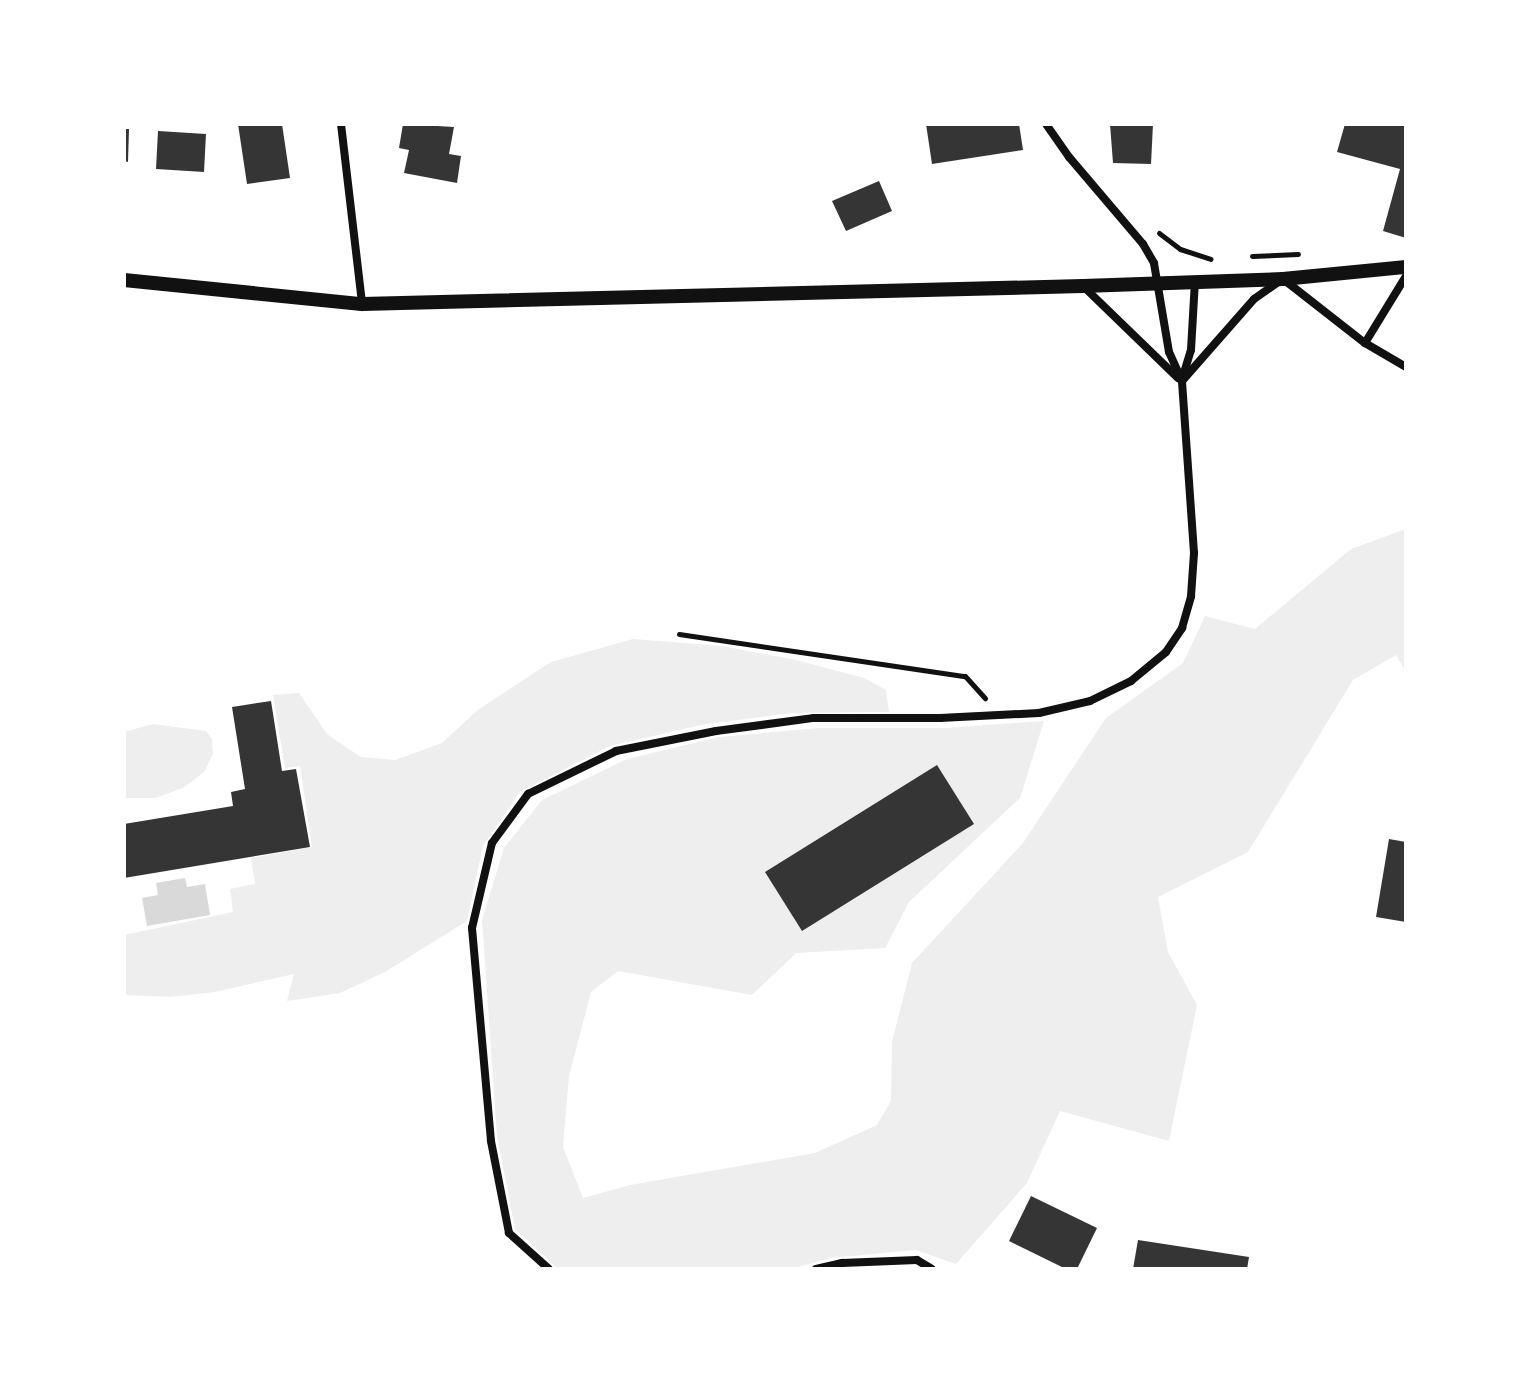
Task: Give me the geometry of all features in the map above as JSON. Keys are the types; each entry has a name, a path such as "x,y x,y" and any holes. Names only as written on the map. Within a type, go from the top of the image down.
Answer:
{"street":[{"path":"341,124 362,304"},
{"path":"549,1269 509,1233 491,1141 472,928 492,843 528,794 616,751 716,731 814,718 940,718 1039,713 1090,701 1131,681 1166,652 1182,628 1191,596 1194,553 1182,381 1169,352 1154,263 1143,244 1069,157 1046,124"},
{"path":"124,280 362,304 1283,279 1406,267"},
{"path":"1365,343 1406,276"},
{"path":"1182,381 1254,299 1283,279"},
{"path":"1283,279 1365,343 1406,367"},
{"path":"1182,381 1191,350 1195,281"},
{"path":"1083,286 1182,381"},
{"path":"816,1269 842,1263 917,1260 932,1269"}],"path":[{"path":"679,634 965,676 999,714"}],"shaded area":[{"path":"1406,529 1406,672 1396,655 1353,680 1248,852 1158,897 1168,952 1197,1005 1169,1141 1060,1111 1027,1183 956,1264 915,1250 831,1258 790,1269 558,1269 515,1229 497,1136 482,920 504,848 542,800 627,759 719,737 818,728 945,728 1044,721 1020,798 909,902 885,948 796,953 752,995 618,971 591,992 569,1076 563,1147 583,1198 630,1185 815,1153 877,1125 891,1101 892,1042 912,963 1023,843 1106,718 1183,663 1205,616 1255,629 1351,549"},
{"path":"633,639 722,646 796,660 864,678 886,690 889,712 791,713 701,725 610,746 520,792 483,846 467,921 385,972 340,993 287,1001 294,974 215,992 170,997 124,995 124,935 233,912 230,889 255,884 251,858 312,847 300,766 285,768 273,695 299,693 327,734 337,741 361,757 395,760 442,743 479,709 551,662"},
{"path":"153,724 206,731 212,739 213,754 204,772 183,788 155,798 124,798 124,732"},
{"path":"185,878 187,887 205,884 210,915 147,926 142,898 158,895 156,883"}],"building":[{"path":"238,124 282,124 290,178 247,184"},
{"path":"403,124 454,127 449,154 461,156 457,183 404,173 409,150 399,148"},
{"path":"926,124 1019,124 1023,150 932,164"},
{"path":"1110,124 1153,124 1151,164 1113,163"},
{"path":"1345,124 1406,124 1406,238 1383,231 1400,169 1337,152"},
{"path":"124,129 129,129 128,162 124,161"},
{"path":"158,131 206,134 204,172 156,169"},
{"path":"879,181 892,211 846,231 832,201"},
{"path":"271,701 282,771 296,769 310,847 124,878 124,824 233,806 231,792 245,789 232,707"},
{"path":"937,765 974,824 802,931 765,872"},
{"path":"1389,839 1406,842 1406,922 1376,917"},
{"path":"1031,1196 1097,1228 1077,1269 1066,1269 1009,1241"},
{"path":"1138,1240 1249,1257 1247,1269 1133,1269"}]}
